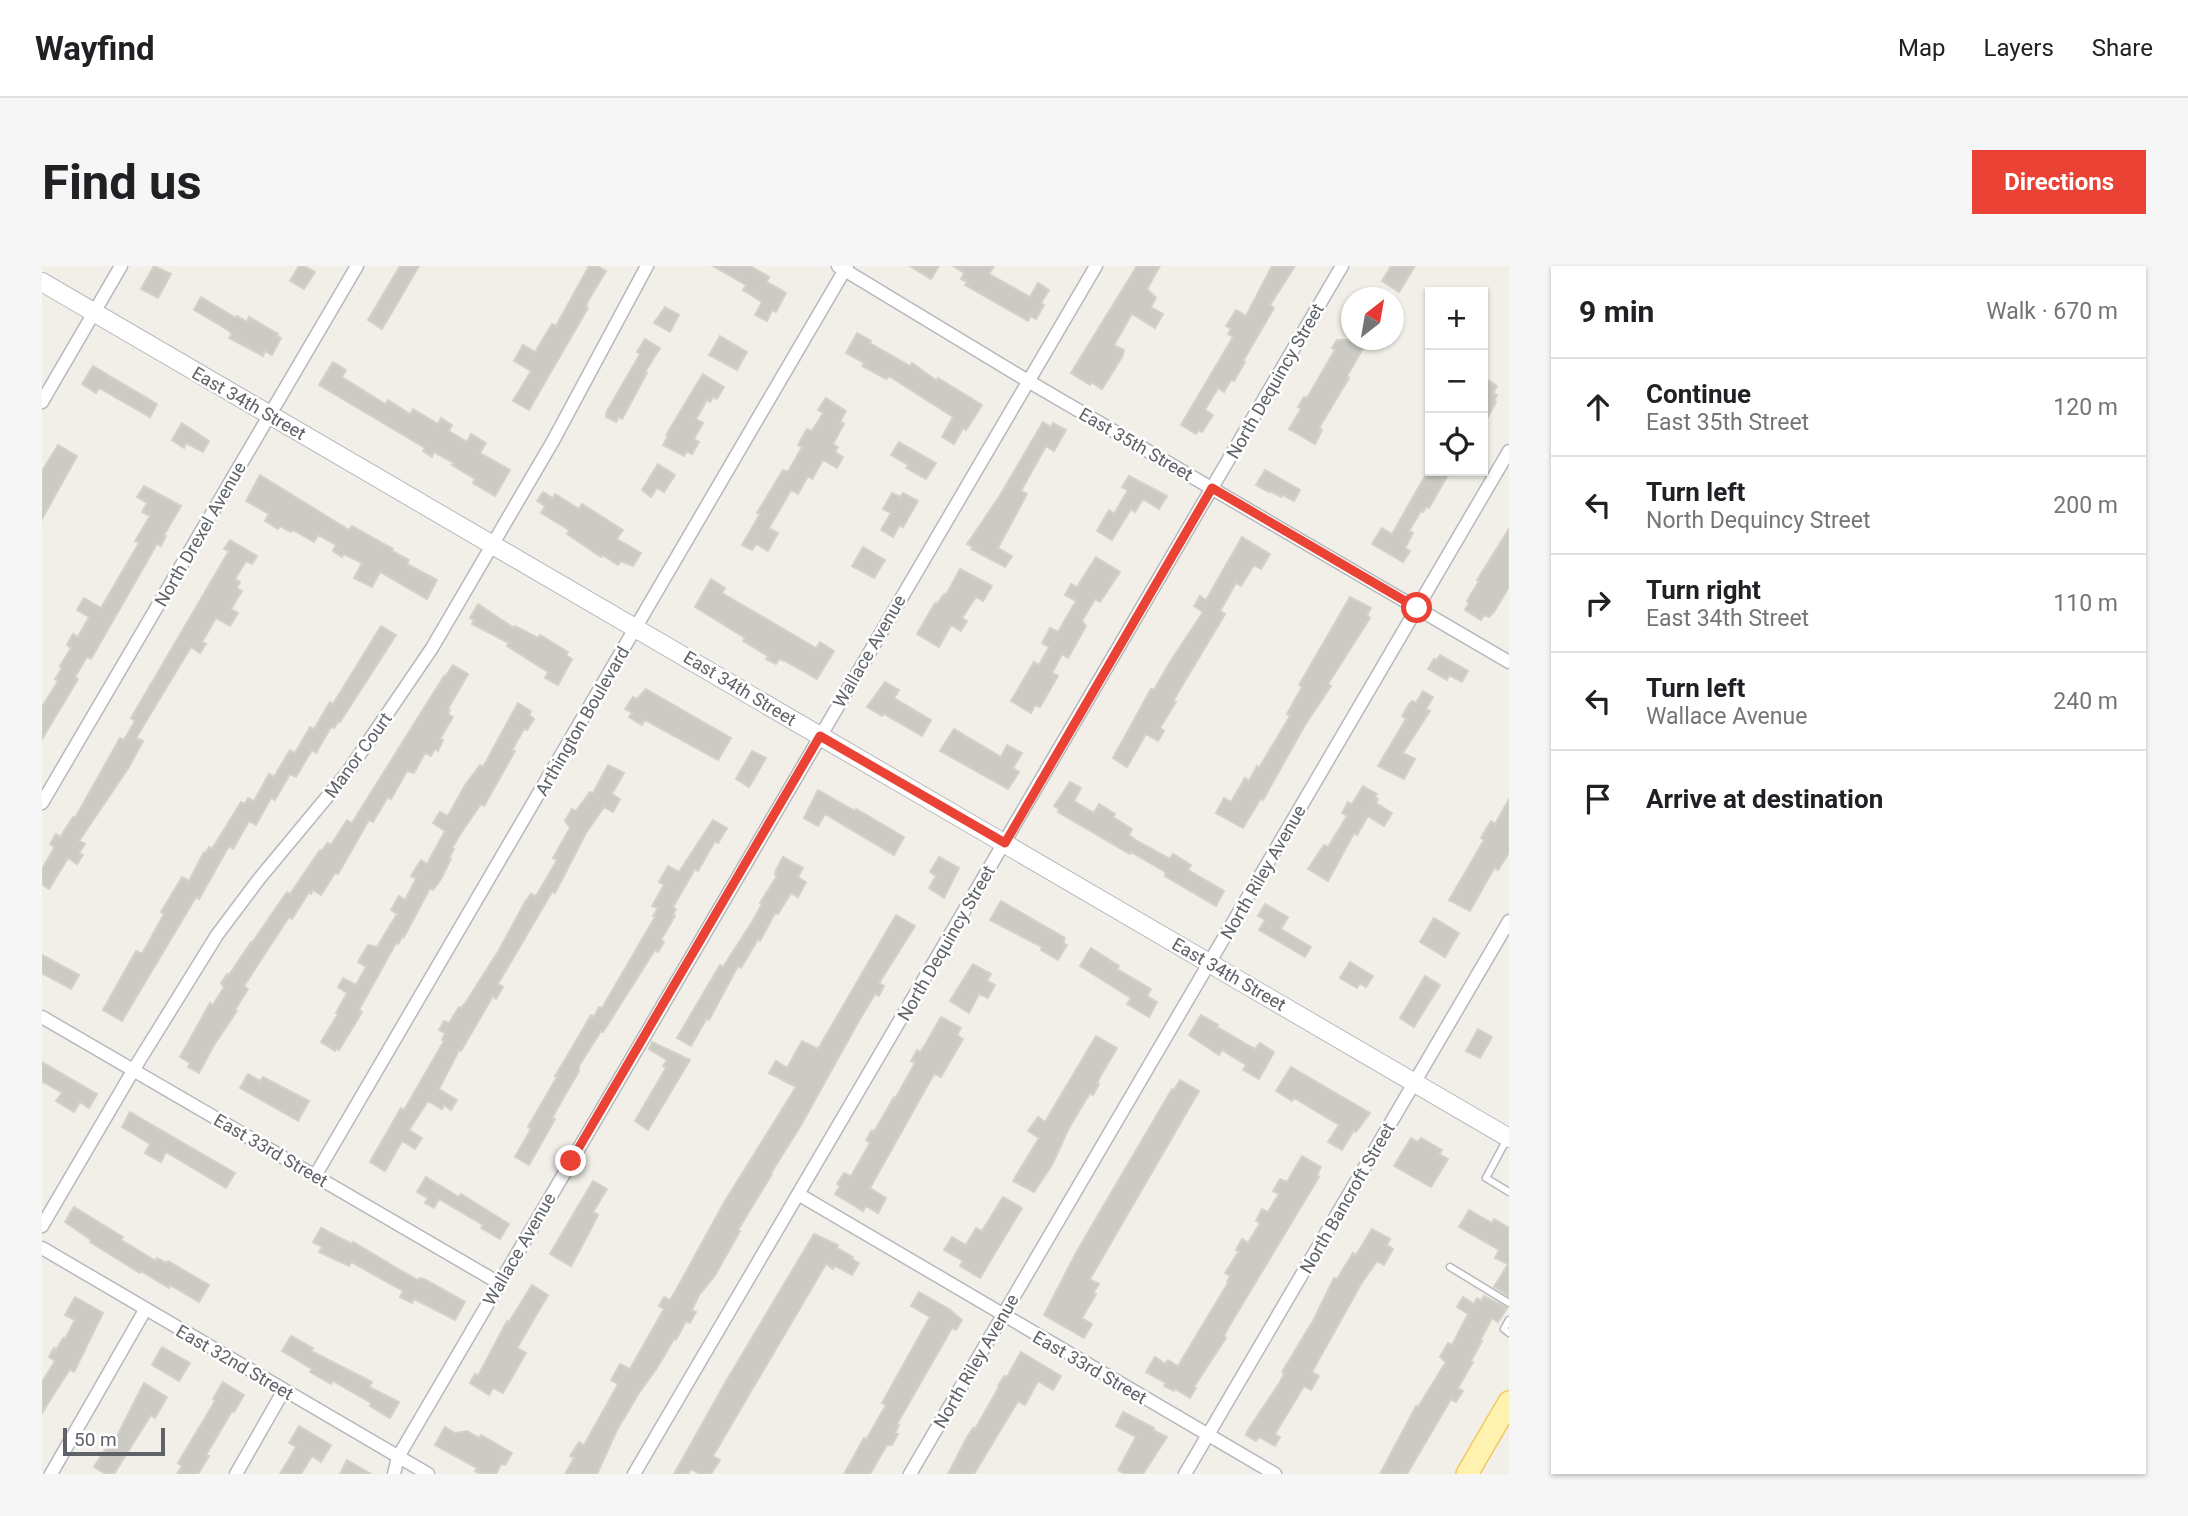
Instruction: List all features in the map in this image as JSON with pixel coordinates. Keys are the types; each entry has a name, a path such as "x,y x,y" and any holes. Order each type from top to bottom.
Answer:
{"main road":[{"name":"East 34th Street","path":"42,282 1509,1138"},
{"path":"1467,1474 1509,1402"}],"street":[{"path":"42,402 121,266"},
{"name":"North Drexel Avenue","path":"42,803 357,266"},
{"name":"Manor Court","path":"42,1226 134,1069 228,920 338,784 390,713 432,648 553,441 647,266"},
{"name":"Wallace Avenue","path":"394,1474 398,1457 499,1283 1096,266"},
{"name":"North Dequincy Street","path":"634,1474 1342,266"},
{"name":"East 35th Street","path":"843,267 1028,381 1509,662"},
{"name":"Arthington Boulevard","path":"315,1176 636,628 843,267"},
{"name":"North Riley Avenue","path":"910,1474 1509,451"},
{"name":"North Bancroft Street","path":"1185,1474 1509,921"},
{"name":"East 33rd Street","path":"42,1017 499,1283"},
{"name":"East 33rd Street","path":"798,1194 1275,1474"},
{"name":"East 32nd Street","path":"42,1248 428,1474"},
{"path":"51,1474 145,1310"},
{"path":"236,1474 284,1390"}],"lane":[{"path":"1509,1138 1486,1178 1509,1192"},
{"path":"1450,1267 1509,1303"},
{"path":"1509,1320 1504,1329 1509,1333"}],"building":[{"path":"154,266 171,274 158,298 141,289"},
{"path":"299,266 315,272 304,289 290,281"},
{"path":"400,266 419,266 382,329 368,320"},
{"path":"589,266 597,266 606,271 588,301 588,308 529,410 513,401 531,371 514,361 523,345 535,352 552,324 556,326"},
{"path":"713,266 750,266 769,277 767,282 786,293 776,312 772,310 767,321 755,315 762,302 743,290 746,285"},
{"path":"910,266 939,266 931,279"},
{"path":"953,266 994,266 989,274 1030,297 1038,283 1049,290 1041,303 1044,305 1036,319 1031,316 1028,321 965,285 967,282 961,279 964,273"},
{"path":"1137,266 1160,266 1147,289 1156,298 1151,307 1163,314 1155,328 1132,314 1114,345 1124,350 1122,357 1102,389 1091,382 1090,385 1071,373"},
{"path":"1272,266 1295,266 1270,305 1274,308 1234,381 1231,380 1224,392 1218,388 1205,410 1213,415 1202,432 1199,430 1196,434 1181,425 1233,337 1228,334 1231,329 1226,326 1236,310 1246,316"},
{"path":"1391,266 1415,266 1402,287 1391,287 1382,281"},
{"path":"201,297 236,318 237,316 247,322 249,317 278,334 281,338 272,355 265,351 263,356 229,338 232,334 228,330 194,310"},
{"path":"665,307 679,315 670,332 654,323"},
{"path":"857,333 871,341 870,343 910,366 912,363 937,381 938,378 982,405 954,444 942,437 953,417 889,376 886,379 862,366 864,363 846,353"},
{"path":"720,336 747,352 737,370 709,355"},
{"path":"645,339 660,348 622,419 619,417 616,422 606,417 607,411 640,354 637,352"},
{"path":"1337,340 1341,340 1341,350 1362,350 1319,428 1322,430 1315,444 1289,429 1301,409 1298,407 1304,397 1307,398 1335,350 1332,348"},
{"path":"333,362 346,370 342,377 385,404 388,400 410,414 413,409 438,424 441,418 452,425 449,431 467,442 471,434 486,443 480,453 510,470 495,496 473,483 475,479 452,465 454,463 434,452 432,457 423,451 425,448 319,385"},
{"path":"93,366 157,404 150,417 99,388 96,393 82,384"},
{"path":"703,374 724,387 717,399 713,397 710,402 707,400 696,419 703,423 694,439 699,442 692,454 687,451 684,456 663,445 668,436 666,435"},
{"path":"1488,380 1497,386 1493,393 1497,395 1494,401 1496,402 1488,417"},
{"path":"826,398 846,411 840,422 844,424 833,444 838,447 835,452 843,457 837,468 823,460 812,479 808,476 798,494 791,490 769,528 778,533 768,551 756,544 752,550 742,545 760,514 757,513 783,470 788,472 802,447 798,445 805,432 807,429 812,431 823,413 818,410"},
{"path":"1043,422 1051,427 1053,423 1066,430 1054,451 1046,446 1021,491 1027,494 998,548 1012,556 1005,567 971,549 973,547 967,544 999,497"},
{"path":"182,423 209,441 203,452 186,443 184,448 172,440"},
{"path":"899,442 936,463 926,479 906,468 908,465 891,455"},
{"path":"58,445 77,456 42,519 42,471"},
{"path":"658,464 675,475 664,492 657,488 651,497 642,490"},
{"path":"1265,470 1300,490 1294,501 1256,485"},
{"path":"260,475 349,530 352,526 393,549 392,551 409,560 407,564 437,580 427,599 380,572 372,587 354,578 362,563 344,554 342,557 333,551 336,545 318,535 314,542 293,530 291,532 280,526 278,529 265,521 269,514 246,501"},
{"path":"1129,476 1167,496 1159,509 1143,499 1135,512 1131,509 1112,540 1097,531 1109,510 1114,514 1128,490 1122,487"},
{"path":"1425,476 1447,476 1429,508 1427,506 1421,511 1409,531 1413,533 1405,548 1410,551 1403,562 1372,544 1382,528 1392,534"},
{"path":"144,486 181,506 164,535 166,536 161,546 157,544 91,659 87,657 75,677 78,679 42,739 42,707 58,681 55,679 62,668 60,666 71,648 67,645 73,634 78,637 89,617 77,610 84,598 101,608 139,543 135,541 150,516 142,512 147,503 137,497"},
{"path":"543,492 553,498 555,494 579,509 582,504 623,530 617,539 641,553 633,566 621,561 618,565 602,555 601,557 567,534 569,530 541,513 545,506 537,501"},
{"path":"892,493 900,497 903,493 918,501 903,527 900,525 893,537 881,530 891,513 883,509"},
{"path":"1509,529 1509,587 1494,612 1489,617 1484,615 1481,620 1465,610 1469,603 1467,601"},
{"path":"1242,537 1270,554 1261,569 1254,565 1241,586 1236,583 1220,611 1225,614 1173,701 1176,702 1160,728 1164,731 1158,741 1146,734 1127,767 1113,758 1151,689 1154,690 1203,612 1194,606 1200,596 1206,600"},
{"path":"230,540 257,556 252,564 246,561 235,579 240,582 237,588 242,591 231,609 238,613 230,626 216,618 202,642 206,644 200,653 191,647 136,738 143,741 129,767 79,841 85,844 79,853 83,855 77,864 68,858 49,889 42,884 42,869 54,847 50,844 56,834 60,837 73,817 75,818 120,738 124,740 135,721 131,718 229,551 224,549"},
{"path":"863,547 885,560 874,578 852,566"},
{"path":"1096,557 1120,572 1100,602 1095,599 1082,621 1086,626 1068,658 1062,654 1052,673 1058,676 1040,707 1035,705 1031,713 1011,701 1034,662 1039,665 1049,647 1042,643 1050,628 1058,632 1076,601 1065,595 1071,584 1077,587"},
{"path":"960,569 992,586 983,601 976,597 962,618 967,621 961,631 951,625 939,647 917,634 935,603 946,595"},
{"path":"711,579 725,588 722,593 816,648 820,642 834,651 817,679 785,661 779,659 776,664 766,659 768,656 743,641 745,638 695,607"},
{"path":"1350,597 1371,608 1367,615 1370,618 1328,684 1331,686 1305,725 1263,800 1261,798 1243,828 1216,813 1224,798 1231,802 1245,778 1249,781 1257,766 1259,768 1290,716 1287,714 1302,687 1299,685"},
{"path":"478,604 514,628 515,626 538,638 540,635 568,652 566,655 572,659 558,685 545,678 548,672 507,646 509,643 472,624 474,620 470,618"},
{"path":"381,626 396,635 340,722 334,728 331,727 316,753 312,750 296,777 290,774 275,800 271,798 256,825 249,821 233,849 229,846 122,1021 103,1010 136,951 142,954 164,914 161,912 182,877 189,881 204,852 206,853 209,847 212,849 241,802 245,804 248,798 254,801 269,774 274,777 290,750 295,753 310,727 314,729 330,702 333,704"},
{"path":"1440,655 1468,671 1462,682 1449,675 1447,680 1428,669"},
{"path":"453,665 468,674 448,709 448,714 453,717 440,739 443,740 438,751 435,749 431,756 425,753 414,773 407,771 391,799 388,797 373,822 369,820 338,874 335,873 321,895 313,890 311,894 309,892 292,919 289,917 244,986 248,989 235,1010 237,1011 199,1073 188,1067 190,1063 180,1057 210,1003 213,1005 224,987 221,983 287,892 290,894 320,850 322,851 327,843 331,845 347,820 352,823"},
{"path":"885,682 899,690 894,698 931,720 922,736 867,707"},
{"path":"646,689 731,738 718,760 645,720 642,725 629,717 632,713 625,709 633,697 637,699"},
{"path":"1423,691 1433,697 1426,709 1430,711 1403,753 1415,759 1404,779 1378,766 1406,719 1402,716 1409,704 1412,701 1416,703"},
{"path":"518,703 531,711 529,715 534,719 527,730 524,729 512,750 515,751 484,806 481,804 452,848 451,859 441,879 433,890 430,888 404,937 396,943 359,1010 362,1012 339,1050 337,1048 335,1051 321,1042 347,993 338,987 343,978 356,985 366,967 358,962 368,945 377,947 397,914 391,910 399,896 405,900 416,879 411,876 421,860 427,864 445,831 433,823 440,812 448,816 465,785 480,765 483,767"},
{"path":"954,729 1001,757 1007,745 1022,753 1013,768 1019,772 1008,789 940,751"},
{"path":"752,751 766,758 749,787 736,779"},
{"path":"608,765 624,773 612,794 620,799 613,812 604,807 586,833 555,893 552,892 498,984 503,987 496,999 493,996 461,1051 459,1050 439,1089 457,1100 451,1110 444,1105 442,1109 428,1101 409,1130 422,1138 415,1149 402,1141 385,1171 370,1162 444,1041 442,1040 445,1033 439,1030 444,1021 449,1023 459,1007 466,1002 525,902 531,894 536,896 557,860 553,858 570,828 565,821 572,809 576,811 590,792 593,793"},
{"path":"1070,782 1081,788 1074,801 1094,813 1099,804 1132,829 1129,835 1137,841 1170,859 1173,854 1191,865 1188,870 1224,891 1216,906 1165,876 1166,873 1162,870 1058,812 1059,809 1054,806"},
{"path":"1363,786 1377,794 1376,803 1392,813 1384,826 1368,816 1357,835 1354,833 1328,881 1308,869 1324,845 1328,847 1347,816 1342,813 1348,802 1352,804"},
{"path":"818,790 904,837 894,855 825,814 818,826 804,818"},
{"path":"1509,799 1509,853 1498,870 1495,868 1492,872 1470,911 1449,900 1484,840 1481,838 1491,821 1495,824"},
{"path":"713,820 727,828 718,843 715,841 698,871 695,869 673,907 676,909 673,915 675,916 661,940 664,942 658,952 655,950 579,1066 579,1071 552,1118 555,1119 529,1165 515,1157 531,1129 528,1127 557,1077 555,1076 591,1015 594,1017 599,1007 602,1008 655,917 653,916 658,908 652,906 664,885 659,882 668,866 679,872"},
{"path":"783,857 803,868 798,877 806,882 798,897 791,893 778,914 775,913 760,941 758,939 741,968 738,966 709,1020 707,1018 691,1046 677,1038 720,965 723,967 752,922 777,876 776,870"},
{"path":"939,857 959,868 944,898 929,888 936,876 930,872"},
{"path":"1001,901 1065,938 1063,943 1067,945 1058,960 1041,950 1042,947 990,920"},
{"path":"1265,904 1288,917 1281,929 1311,947 1305,957 1259,930 1265,920 1258,916"},
{"path":"896,915 915,926 879,983 884,986 879,996 875,994 738,1230 740,1231 714,1277 699,1295 692,1310 696,1312 690,1323 686,1321 639,1393 617,1430 597,1474 565,1474 574,1458 570,1456 579,1442 584,1445 618,1384 611,1380 620,1364 630,1369 664,1309 659,1306 664,1297 670,1300 725,1201 796,1087 769,1073 776,1061 787,1068 802,1041 818,1049"},
{"path":"1434,918 1459,933 1445,957 1420,942"},
{"path":"1091,948 1119,966 1117,969 1151,989 1147,996 1157,1002 1149,1017 1127,1004 1131,998 1080,966"},
{"path":"42,955 79,975 71,989 42,973"},
{"path":"1350,962 1373,976 1366,987 1360,983 1357,988 1340,978"},
{"path":"973,964 991,974 987,981 995,985 988,998 979,994 969,1013 950,1001"},
{"path":"1425,976 1440,985 1414,1027 1400,1018"},
{"path":"1201,1015 1255,1049 1260,1043 1274,1052 1259,1079 1243,1070 1246,1065 1222,1050 1219,1055 1189,1035"},
{"path":"941,1017 961,1028 957,1035 963,1039 941,1077 934,1074 870,1188 886,1198 878,1213 866,1206 863,1211 835,1194 840,1186 837,1184 844,1173 851,1176 870,1143 866,1140 872,1130 874,1132 894,1097 895,1099 915,1063 911,1061 917,1050 920,1052"},
{"path":"1478,1029 1492,1037 1480,1058 1466,1051"},
{"path":"1096,1036 1117,1048 1093,1095 1090,1093 1069,1128 1052,1165 1034,1192 1013,1181 1039,1138 1028,1131 1038,1117 1045,1122"},
{"path":"652,1042 690,1060 648,1130 635,1121 666,1068 663,1066 667,1060 649,1049"},
{"path":"42,1062 97,1094 89,1108 80,1102 74,1112 56,1101 62,1093 42,1081"},
{"path":"1291,1067 1370,1113 1356,1132 1354,1130 1342,1150 1328,1142 1339,1125 1294,1098 1292,1101 1276,1091"},
{"path":"248,1074 260,1081 263,1077 309,1101 298,1121 240,1088"},
{"path":"1180,1080 1199,1091 1090,1279 1099,1284 1082,1318 1092,1324 1084,1338 1044,1315 1077,1251 1172,1089 1174,1090"},
{"path":"130,1112 235,1173 226,1188 166,1152 161,1162 145,1153 150,1144 122,1127"},
{"path":"1411,1138 1418,1142 1421,1138 1442,1150 1439,1154 1448,1159 1431,1187 1394,1166"},
{"path":"1302,1156 1321,1167 1317,1175 1319,1177 1228,1328 1224,1336 1226,1338 1194,1387 1196,1388 1190,1398 1164,1386 1166,1383 1146,1372 1155,1357 1165,1364 1168,1360 1178,1366 1228,1283 1230,1276 1225,1273 1239,1251 1236,1250 1242,1239 1248,1243 1260,1223 1256,1221 1262,1209 1268,1212 1279,1194 1273,1191 1280,1179 1287,1182"},
{"path":"426,1177 459,1197 461,1194 509,1224 500,1239 481,1228 483,1225 439,1199 434,1208 425,1203 428,1198 417,1192"},
{"path":"593,1181 607,1189 593,1212 598,1215 571,1266 550,1254"},
{"path":"1003,1197 1022,1208 980,1278 960,1266 963,1261 944,1250 952,1237 966,1245 976,1228 982,1231"},
{"path":"74,1207 156,1261 157,1258 166,1263 168,1261 209,1285 199,1302 170,1285 169,1288 141,1271 140,1273 90,1242 91,1240 65,1222"},
{"path":"1469,1210 1492,1223 1494,1219 1509,1228 1509,1296 1494,1287 1508,1264 1495,1258 1499,1250 1459,1227"},
{"path":"321,1228 352,1244 353,1242 418,1280 426,1280 465,1302 455,1320 414,1299 412,1303 400,1297 403,1291 351,1262 349,1266 319,1252 322,1247 313,1242"},
{"path":"1372,1229 1390,1239 1387,1245 1393,1249 1384,1265 1377,1261 1361,1284 1312,1372 1319,1376 1311,1390 1304,1386 1275,1434 1280,1437 1275,1446 1259,1437 1256,1441 1246,1435 1248,1430 1280,1382 1284,1374 1282,1372 1314,1319 1334,1278 1337,1279 1353,1253 1356,1255"},
{"path":"814,1234 838,1245 837,1248 859,1263 852,1275 826,1264 713,1456 720,1460 711,1474 700,1474 691,1469 688,1474 674,1474 725,1383"},
{"path":"532,1285 548,1295 517,1348 526,1353 503,1393 493,1388 489,1395 470,1383 475,1374 478,1376 507,1321 509,1322"},
{"path":"919,1292 949,1309 962,1320 956,1330 952,1328 897,1424 899,1425 895,1433 898,1434 892,1445 887,1445 870,1474 844,1474 886,1405 882,1403 930,1317 911,1306"},
{"path":"1484,1296 1507,1308 1498,1322 1492,1318 1471,1361 1473,1362 1458,1388 1463,1391 1456,1402 1451,1399 1407,1474 1380,1474 1416,1406 1418,1407 1446,1362 1440,1357 1448,1343 1452,1345 1468,1314 1457,1307 1463,1297 1474,1304 1477,1298 1481,1301"},
{"path":"75,1297 103,1313 74,1372 70,1369 42,1413 42,1382 55,1361 49,1357 54,1348 56,1350 63,1338 65,1339 75,1320 65,1315"},
{"path":"291,1336 313,1348 311,1351 372,1382 369,1387 399,1402 390,1418 370,1406 371,1403 333,1381 331,1384 310,1372 312,1369 282,1351"},
{"path":"162,1347 190,1363 179,1381 152,1365"},
{"path":"1021,1352 1061,1376 1053,1390 1038,1381 1025,1405 1018,1401 974,1474 948,1474 966,1439 973,1428 975,1429 998,1386 1004,1376 1007,1377"},
{"path":"223,1382 244,1395 206,1455 209,1456 198,1474 177,1474 182,1466 178,1463 215,1401 213,1399"},
{"path":"144,1383 167,1397 155,1418 151,1415 114,1474 106,1474 94,1467 111,1440 114,1442"},
{"path":"1123,1412 1167,1437 1143,1474 1125,1474 1118,1470 1136,1437 1116,1426"},
{"path":"299,1426 331,1445 321,1462 312,1456 301,1474 280,1474 296,1447 289,1443"},
{"path":"445,1427 455,1433 467,1431 479,1438 481,1435 512,1453 496,1474 481,1474 475,1471 477,1468 435,1445"},
{"path":"347,1460 371,1474 340,1474"}],"route":[{"path":"571,1161 820,736 1005,843 1212,488 1417,608"}]}
